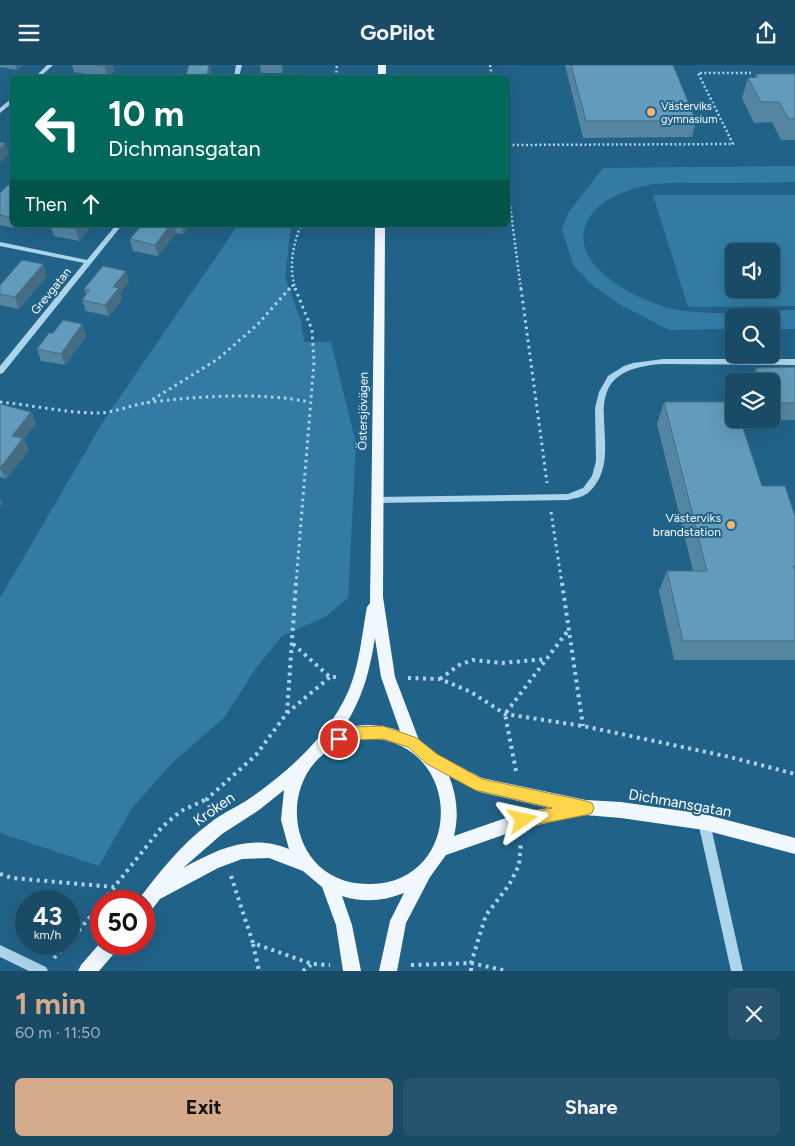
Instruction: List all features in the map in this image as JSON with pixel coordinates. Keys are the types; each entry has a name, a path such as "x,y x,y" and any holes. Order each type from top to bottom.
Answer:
{"main road":[{"name":"Östersjövägen","path":"380,227 376,597 388,677 412,742"},
{"name":"Östersjövägen","path":"324,745 349,706 361,677 376,597"},
{"path":"388,971 398,921 425,870 442,847 450,825 450,801 444,778 432,759 412,742 383,732 353,733 324,745 304,765 291,788 287,814 292,840 305,864 329,883 353,892 379,892 404,885 425,870"},
{"name":"Dichmansgatan","path":"432,759 480,785 586,808 621,810 704,822 795,846"},
{"name":"Kroken","path":"156,893 188,852 216,829 253,805 304,765"},
{"name":"Dichmansgatan","path":"442,847 523,820 586,808"},
{"name":"Kroken","path":"156,893 225,857 249,850 268,850 305,864"},
{"path":"329,883 344,925 352,971"},
{"path":"87,971 101,955"}],"street":[{"path":"39,75 50,65"},
{"path":"0,111 10,102"},
{"name":"Grevgatan","path":"0,371 117,227"},
{"path":"0,244 88,262"},
{"path":"376,499 549,499 568,497 585,491 594,479 599,467 598,406 608,381 627,368 653,362 795,363"},
{"path":"704,822 737,971"},
{"path":"0,951 42,971"}],"path":[{"path":"510,145 733,144 698,73 751,73"},
{"path":"510,204 549,499 583,727"},
{"path":"0,403 99,413 147,403 262,396 286,397 309,402 314,362 312,330 294,285 292,263 295,239 300,227"},
{"path":"147,403 218,359 258,324 294,285"},
{"path":"440,679 459,665 473,660 502,663 547,659"},
{"path":"287,713 330,677"},
{"path":"505,714 583,727 730,757 795,774"},
{"path":"112,890 162,827 182,811 207,799"},
{"path":"0,873 12,878 114,887"},
{"path":"80,929 90,917"},
{"path":"253,943 258,971"},
{"path":"471,971 471,963 507,971"},
{"path":"304,971 312,964"}],"shaded area":[{"path":"795,166 795,182 670,183 636,188 611,198 597,208 587,222 584,231 584,246 591,260 616,284 648,301 664,307 692,312 725,313 725,329 669,330 621,305 592,285 573,265 562,229 568,213 603,168"},
{"path":"653,195 795,195 795,306 688,307"},
{"path":"237,227 291,227 285,277 301,321 304,342 331,342 356,443 348,598 325,617 282,636 256,668 224,718 172,763 132,808 99,866 0,833 0,598 104,420"},
{"path":"795,310 795,329 780,329 780,311"}],"building":[{"path":"189,65 209,65 207,75 186,75"},
{"path":"571,65 673,65 696,121 586,121"},
{"path":"296,74 296,75 264,75"},
{"path":"756,74 795,74 795,119 789,119 779,102 761,102 748,78 758,77"},
{"path":"8,185 10,186 9,217 0,215 0,193"},
{"path":"140,227 168,227 155,245 130,239"},
{"path":"22,260 43,264 15,297 0,294 0,285"},
{"path":"103,266 126,271 113,287 119,288 105,305 82,300 90,290 84,289"},
{"path":"63,320 82,324 61,354 37,349 49,333 53,333"},
{"path":"795,367 795,403 780,403 780,373 758,373 756,368"},
{"name":"Västerviks brandstation","path":"664,402 725,402 725,428 743,428 762,486 785,486 795,516 795,566 793,566 795,571 795,641 683,641 667,571 707,571"},
{"path":"0,404 31,412 12,436 23,438 0,468"}],"place":[{"name":"Västerviks gymnasium","path":"651,112"},
{"name":"Västerviks brandstation","path":"731,525"}],"route":[{"path":"339,739 353,733 383,732 412,742 432,759 480,785 586,808 523,820"}]}
